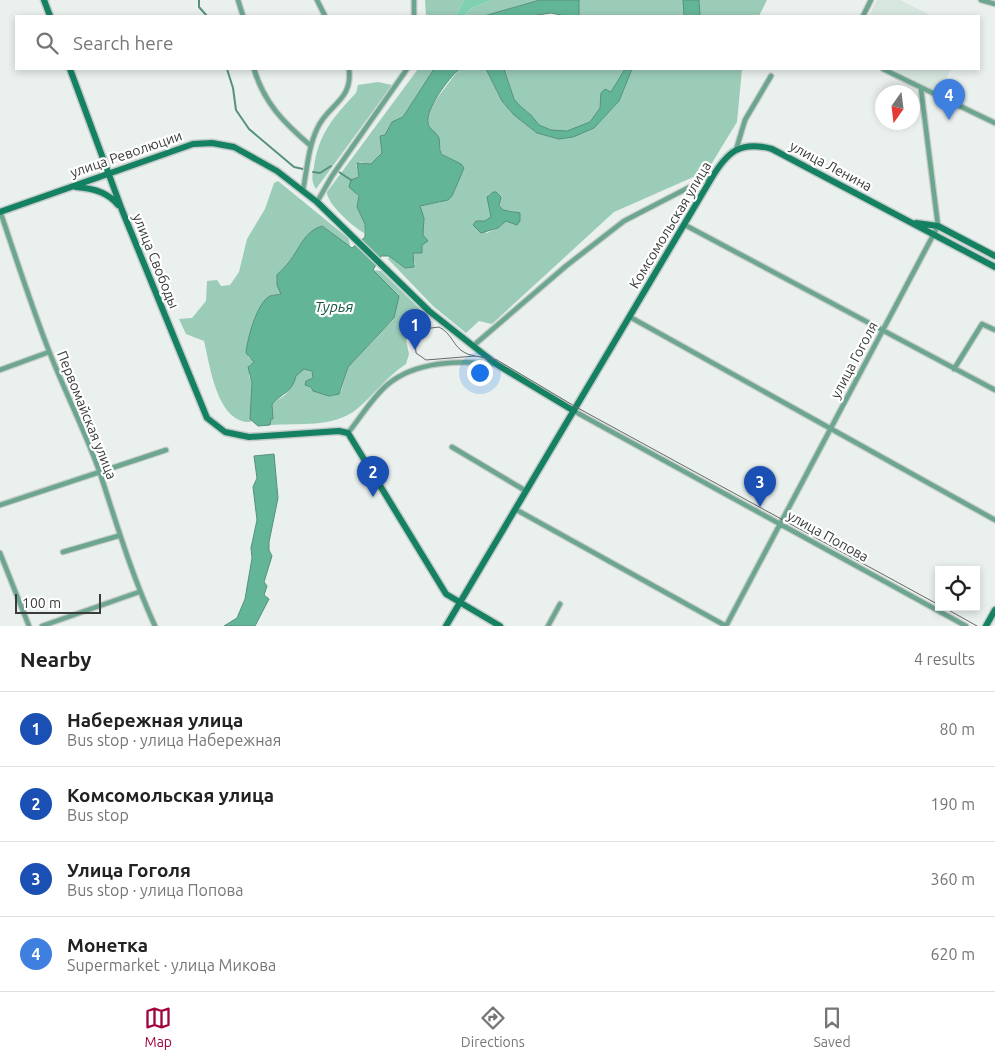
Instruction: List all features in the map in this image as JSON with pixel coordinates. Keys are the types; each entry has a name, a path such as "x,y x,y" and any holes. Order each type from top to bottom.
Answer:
{"main road":[{"path":"44,0 50,15"},
{"name":"улица Свободы","path":"70,70 122,210 207,418 225,432 249,437 339,430 348,433"},
{"name":"улица Революции","path":"0,212 178,148 193,144 212,143 234,148 257,158 303,190 430,311 496,364 574,411"},
{"name":"улица Ленина","path":"736,150 757,145 772,149 995,266"},
{"name":"Комсомольская улица","path":"446,626 719,165 736,150"},
{"path":"63,189 76,186 89,188 114,200 122,210"},
{"name":"улица Ленина","path":"913,223 938,226 995,256"},
{"path":"348,433 446,594 500,626"},
{"path":"988,625 995,610"}],"street":[{"path":"238,0 243,15"},
{"path":"318,0 325,15"},
{"path":"414,0 414,15"},
{"path":"864,15 871,0"},
{"path":"981,0 995,4"},
{"path":"254,70 261,90 269,104 291,129 311,146"},
{"path":"303,190 311,146 318,126 344,96 350,79 349,70"},
{"path":"317,202 332,176 406,70"},
{"path":"884,70 995,123"},
{"path":"736,150 745,120 771,76"},
{"path":"921,89 938,226"},
{"path":"473,346 566,266 624,221 707,178 711,179"},
{"name":"Первомайская улица","path":"0,212 49,352 72,401 100,473 118,536 139,592 155,626"},
{"path":"685,225 995,390"},
{"name":"улица Гоголя","path":"726,626 938,226"},
{"path":"630,317 995,520"},
{"path":"954,369 982,324 995,330"},
{"path":"0,370 49,352"},
{"path":"348,433 386,386 405,373 448,363 496,364"},
{"name":"улица Попова","path":"574,411 966,626"},
{"path":"452,446 526,491"},
{"path":"0,505 166,450"},
{"path":"515,508 726,626"},
{"path":"63,552 118,536"},
{"path":"0,553 29,626"},
{"path":"42,626 139,592"},
{"path":"548,626 560,604"}],"shaded area":[{"path":"425,0 464,0 456,15 426,15"},
{"path":"464,0 492,0 472,8 464,15 456,15"},
{"path":"492,0 540,0 488,15 464,15 472,8"},
{"path":"579,0 683,0 684,15 579,15"},
{"path":"699,0 767,0 760,15 700,15"},
{"path":"877,0 900,0 930,15 870,15"},
{"path":"417,70 433,70 403,117 391,124 385,135 380,136 382,153 371,164 360,162 356,164 359,177 354,179 355,192 360,199 357,207 365,224 364,233 348,221 336,208 328,197 327,192"},
{"path":"458,70 486,70 502,101 514,115 537,133 559,139 573,137 594,128 619,101 632,70 742,70 737,122 707,171 614,212 492,324 479,321 466,333 433,306 388,259 389,256 405,268 411,268 415,265 413,253 422,251 422,245 427,240 423,235 424,218 419,206 441,202 457,162 441,154 439,140 429,129 427,116 432,105","holes":["493,192 503,210 514,211 513,223 506,221 498,228 487,233 478,229 479,221 485,221 491,217 488,195"]},
{"path":"504,70 624,70 611,93 608,90 605,94 595,117 580,128 573,130 557,131 543,128 517,102"},
{"path":"895,70 950,70 939,92"},
{"path":"378,82 392,85 316,189 312,178 316,156 328,127 356,93 358,85"},
{"path":"278,181 348,238 350,244 349,247 322,226 310,232 279,273 277,278 281,294 272,296 267,303 254,324 249,340 248,357 255,362 249,365 249,376 252,383 251,422 239,420 230,414 223,404 213,378 204,341 186,334 179,319 192,318 206,301 207,281 217,280 221,286 230,285 239,272 247,239 265,209 274,183"},
{"path":"373,270 381,271 422,313 406,340 409,354 406,364 392,374 357,409 348,415 327,422 270,425 271,419 273,419 272,404 289,391 298,373 311,369 313,378 306,381 313,391 333,396 341,391 348,367 394,319 399,295"}],"water":[{"path":"540,0 579,0 579,15 551,13 538,15 488,15"},
{"path":"683,0 699,0 700,15 684,15"},
{"name":"Турья","path":"433,70 458,70 444,86 434,102 428,117 430,127 439,138 441,154 461,164 464,168 452,196 448,200 420,206 424,218 423,235 428,241 422,245 422,253 413,253 414,267 405,268 389,256 381,256 373,270 399,296 394,318 348,367 339,394 329,396 313,391 311,387 305,385 306,381 313,378 312,371 304,369 296,376 290,389 272,404 273,419 271,419 270,425 258,426 250,419 252,383 248,367 254,362 246,353 248,339 257,313 265,300 270,296 281,294 277,285 277,275 289,262 306,236 316,228 322,226 352,248 365,237 365,224 357,207 359,196 349,187 351,180 359,177 357,163 371,164 382,153 380,136 385,135 392,122 403,117"},
{"path":"486,70 504,70 514,99 539,125 551,130 567,131 590,122 600,108 601,93 605,89 611,92 624,70 632,70 619,101 594,128 573,137 559,139 537,133 514,115 502,101"},
{"path":"496,192 501,197 499,205 503,210 520,213 520,221 517,225 506,221 498,228 481,233 473,225 476,221 485,221 491,217 487,197"},
{"path":"274,454 278,498 269,542 269,550 272,556 264,582 267,586 264,595 269,599 255,626 224,626 237,618 245,599 252,558 251,548 257,520 253,487 257,478 254,456"}],"waterway":[{"path":"199,0 199,7 206,15"},
{"path":"227,70 233,88 236,110 249,129 294,167 303,169"},
{"path":"313,172 320,173 331,166"},
{"path":"339,172 351,180"}],"tram line":[{"path":"439,327 449,335 462,351 475,356 426,360 416,353 415,341 423,329 439,327"},
{"path":"475,356 497,360 576,407 935,603"},
{"path":"950,611 977,626"}],"place":[{"name":"Монетка","path":"949,120"},
{"name":"Набережная улица","path":"415,350"},
{"name":"Комсомольская улица","path":"373,497"},
{"name":"Улица Гоголя","path":"760,507"}]}
